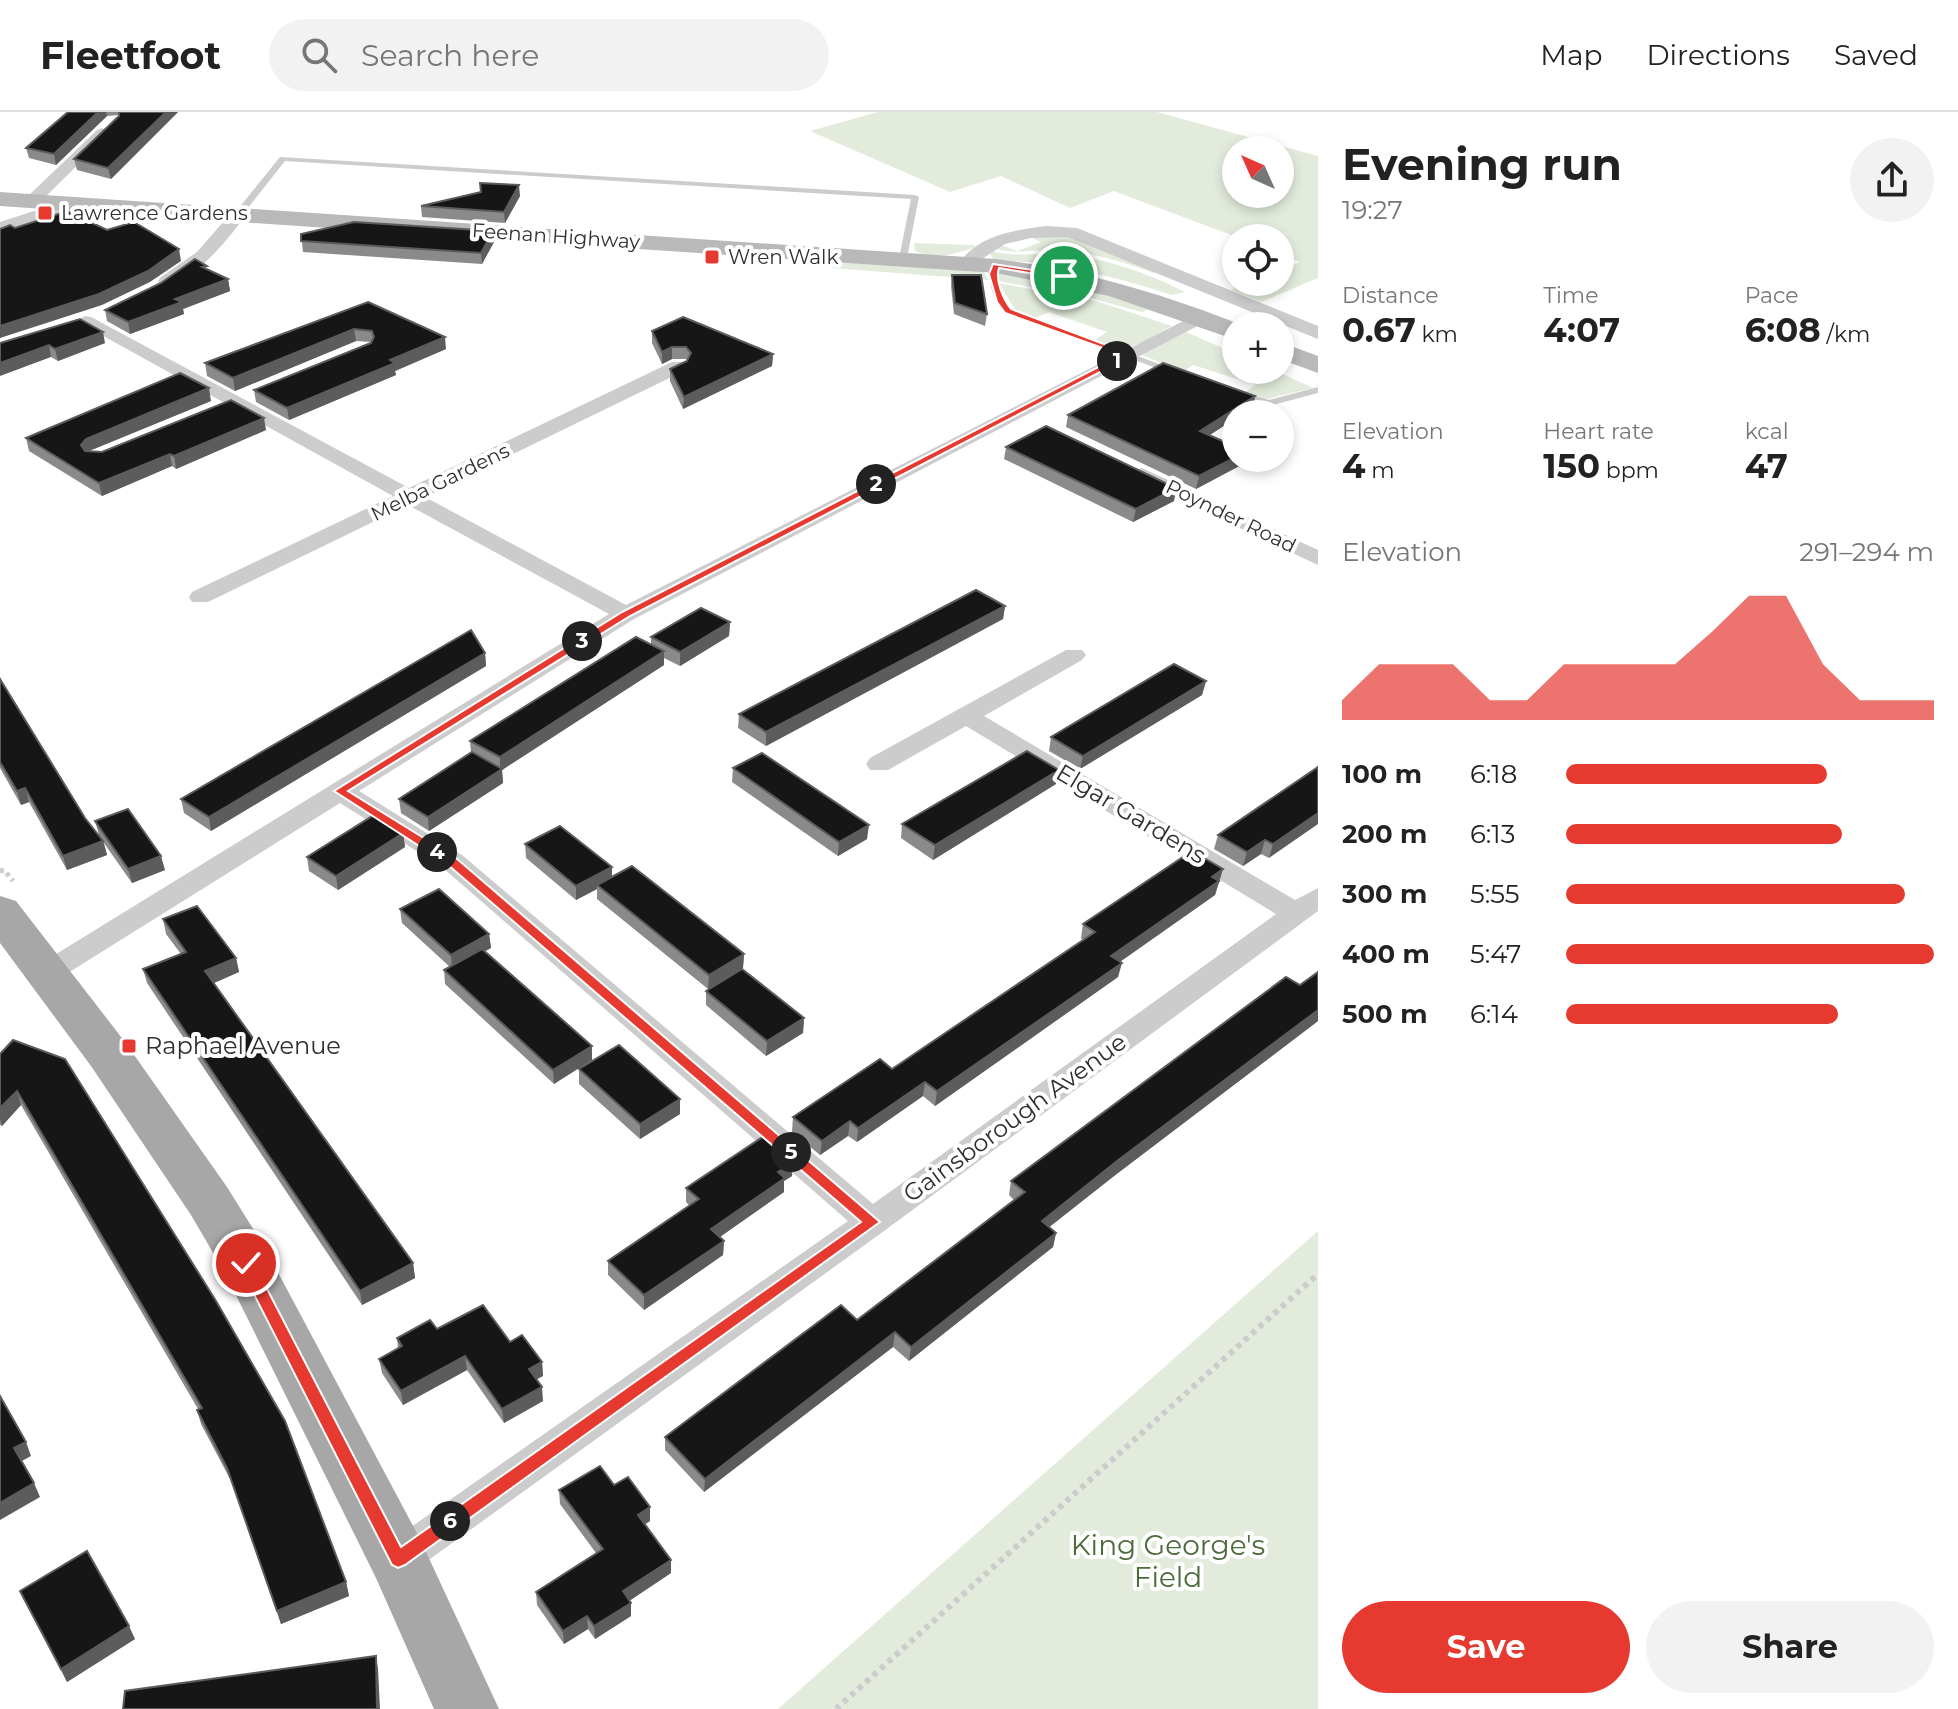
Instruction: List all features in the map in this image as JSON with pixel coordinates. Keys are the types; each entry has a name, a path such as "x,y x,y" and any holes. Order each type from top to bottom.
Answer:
{"main road":[{"path":"2,890 45,974 108,1054 209,1201 238,1250 398,1559 467,1709"}],"street":[{"path":"31,202 114,121"},
{"name":"Feenan Highway","path":"0,199 968,263 1110,287 1222,326"},
{"path":"0,227 68,205"},
{"path":"147,293 203,256 237,216"},
{"path":"968,263 978,251 1025,234 1051,229 1071,232 1318,333"},
{"path":"109,311 78,323 233,402 626,614"},
{"path":"45,974 626,614 1201,317"},
{"path":"1294,356 1318,365"},
{"name":"Melba Gardens","path":"200,597 679,366"},
{"path":"206,413 262,390"},
{"path":"1014,413 1036,424"},
{"name":"Poynder Road","path":"1122,465 1318,558"},
{"path":"879,764 1074,655"},
{"name":"Elgar Gardens","path":"965,715 1307,905"},
{"path":"340,791 452,861 872,1222"},
{"name":"Gainsborough Avenue","path":"398,1559 872,1222 1307,905"}],"lane":[{"path":"237,216 283,159 915,197 903,258"},
{"path":"996,266 994,282 1007,310 1180,373"},
{"path":"1232,392 1269,403 1318,390"}],"path":[{"path":"0,863 2,890"},
{"path":"836,1709 1318,1274"}],"green space":[{"path":"878,112 1157,112 1245,136 1222,136 1222,208 1294,208 1294,149 1318,156 1318,278 1294,288 1294,264 1300,262 1294,259 1294,224 1222,224 1222,232 1114,191 1070,208 1001,176 950,192 810,131"},
{"path":"1065,235 1158,271 1153,273 1081,253 1017,251 1041,242 1030,237"},
{"path":"914,243 977,247 946,255 931,255 915,251"},
{"path":"1001,245 1017,251 1009,251 994,248"},
{"path":"989,251 1091,258 1139,272 1185,292 1171,295 1087,272 993,259"},
{"path":"835,261 983,271 989,280 831,268"},
{"path":"1008,272 1154,306 1142,312 1082,296 997,281 999,274"},
{"path":"999,283 1096,301 1172,326 1135,345 1108,344 1095,340 1107,332 1049,312 1036,318 1015,310"},
{"path":"1246,296 1275,296 1261,302"},
{"path":"1184,331 1222,348 1222,374 1193,365 1183,372 1142,355"},
{"path":"1294,379 1313,388 1267,399 1243,393 1256,385 1253,384 1294,384"},
{"name":"King George's Field","path":"1318,1231 1318,1709 778,1709"}],"building":[{"path":"68,112 98,112 54,154 26,148"},
{"path":"119,112 166,112 108,168 74,159 119,116"},
{"path":"480,183 519,185 504,212 421,206 481,192"},
{"path":"67,211 107,230 134,222 179,249 148,271 99,294 0,326 0,229 10,225 15,228"},
{"path":"354,222 493,231 481,253 301,241 301,234"},
{"path":"195,259 207,266 202,267 228,279 175,299 182,302 128,322 105,310 161,283"},
{"path":"952,275 981,275 987,314 955,303"},
{"path":"368,302 445,337 390,360 395,363 287,408 254,390 371,343 374,337 372,331 354,329 233,378 205,363"},
{"path":"683,317 773,354 684,397 670,369 687,361 691,353 686,347 672,347 662,352 652,331"},
{"path":"80,319 103,332 55,349 49,345 0,363 0,343"},
{"path":"1163,363 1255,396 1249,400 1222,400 1222,417 1200,431 1222,441 1222,464 1199,476 1068,415"},
{"path":"180,373 209,388 86,439 81,445 85,451 102,452 231,400 264,418 99,483 26,438"},
{"path":"1046,426 1176,488 1136,509 1006,447"},
{"path":"976,590 1005,606 766,732 739,714"},
{"path":"701,608 730,622 680,652 651,637"},
{"path":"471,630 485,653 209,817 181,799"},
{"path":"636,637 664,651 500,757 470,741"},
{"path":"1174,664 1206,681 1083,756 1051,737"},
{"path":"0,679 85,818 103,841 63,856 25,788 17,791 0,762"},
{"path":"1027,751 1059,770 935,845 902,824"},
{"path":"472,752 502,769 428,817 399,799"},
{"path":"762,753 869,825 839,842 733,768"},
{"path":"1318,767 1318,813 1273,844 1265,840 1247,852 1218,835"},
{"path":"128,809 161,856 128,869 95,821"},
{"path":"374,815 403,833 336,876 307,857"},
{"path":"560,826 612,867 576,886 525,844"},
{"path":"1192,851 1223,869 1212,877 1219,881 1111,956 1122,963 937,1091 925,1082 858,1128 850,1121 822,1141 793,1117 880,1059 892,1069 1095,932 1083,924"},
{"path":"632,866 744,954 709,975 597,885"},
{"path":"439,889 489,934 451,955 400,909"},
{"path":"197,906 236,958 205,971 413,1263 360,1291 143,969 186,952 163,919"},
{"path":"482,949 592,1046 553,1070 444,970"},
{"path":"742,969 804,1018 767,1041 706,991"},
{"path":"1318,972 1318,1010 1042,1221 1056,1233 911,1347 895,1332 705,1479 665,1437 841,1305 857,1320 1025,1192 1011,1181 1286,977 1300,985"},
{"path":"13,1040 65,1059 216,1301 285,1421 346,1582 277,1611 227,1468 197,1410 202,1408 17,1091 0,1108 0,1054"},
{"path":"619,1045 680,1099 640,1124 579,1069"},
{"path":"764,1136 793,1162 778,1172 785,1178 711,1229 724,1241 644,1295 608,1261 699,1199 686,1188"},
{"path":"483,1305 510,1342 522,1335 542,1362 529,1369 542,1387 502,1409 465,1356 401,1391 379,1359 402,1346 397,1338 430,1320 437,1329"},
{"path":"0,1396 26,1442 14,1448 34,1483 0,1503"},
{"path":"600,1466 614,1485 628,1477 650,1507 638,1515 671,1560 623,1591 631,1603 594,1626 587,1616 563,1631 536,1592 603,1549 559,1490"},
{"path":"87,1551 129,1626 61,1669 20,1591"},
{"path":"376,1656 377,1709 123,1709 125,1691"}],"place":[{"name":"Lawrence Gardens","path":"45,213"},
{"name":"Wren Walk","path":"712,257"},
{"name":"Raphael Avenue","path":"129,1046"}],"route":[{"path":"246,1263 398,1559 872,1222 452,861 340,791 626,614 1129,355 1008,311 1001,302 993,274 996,266 1064,276"}]}
